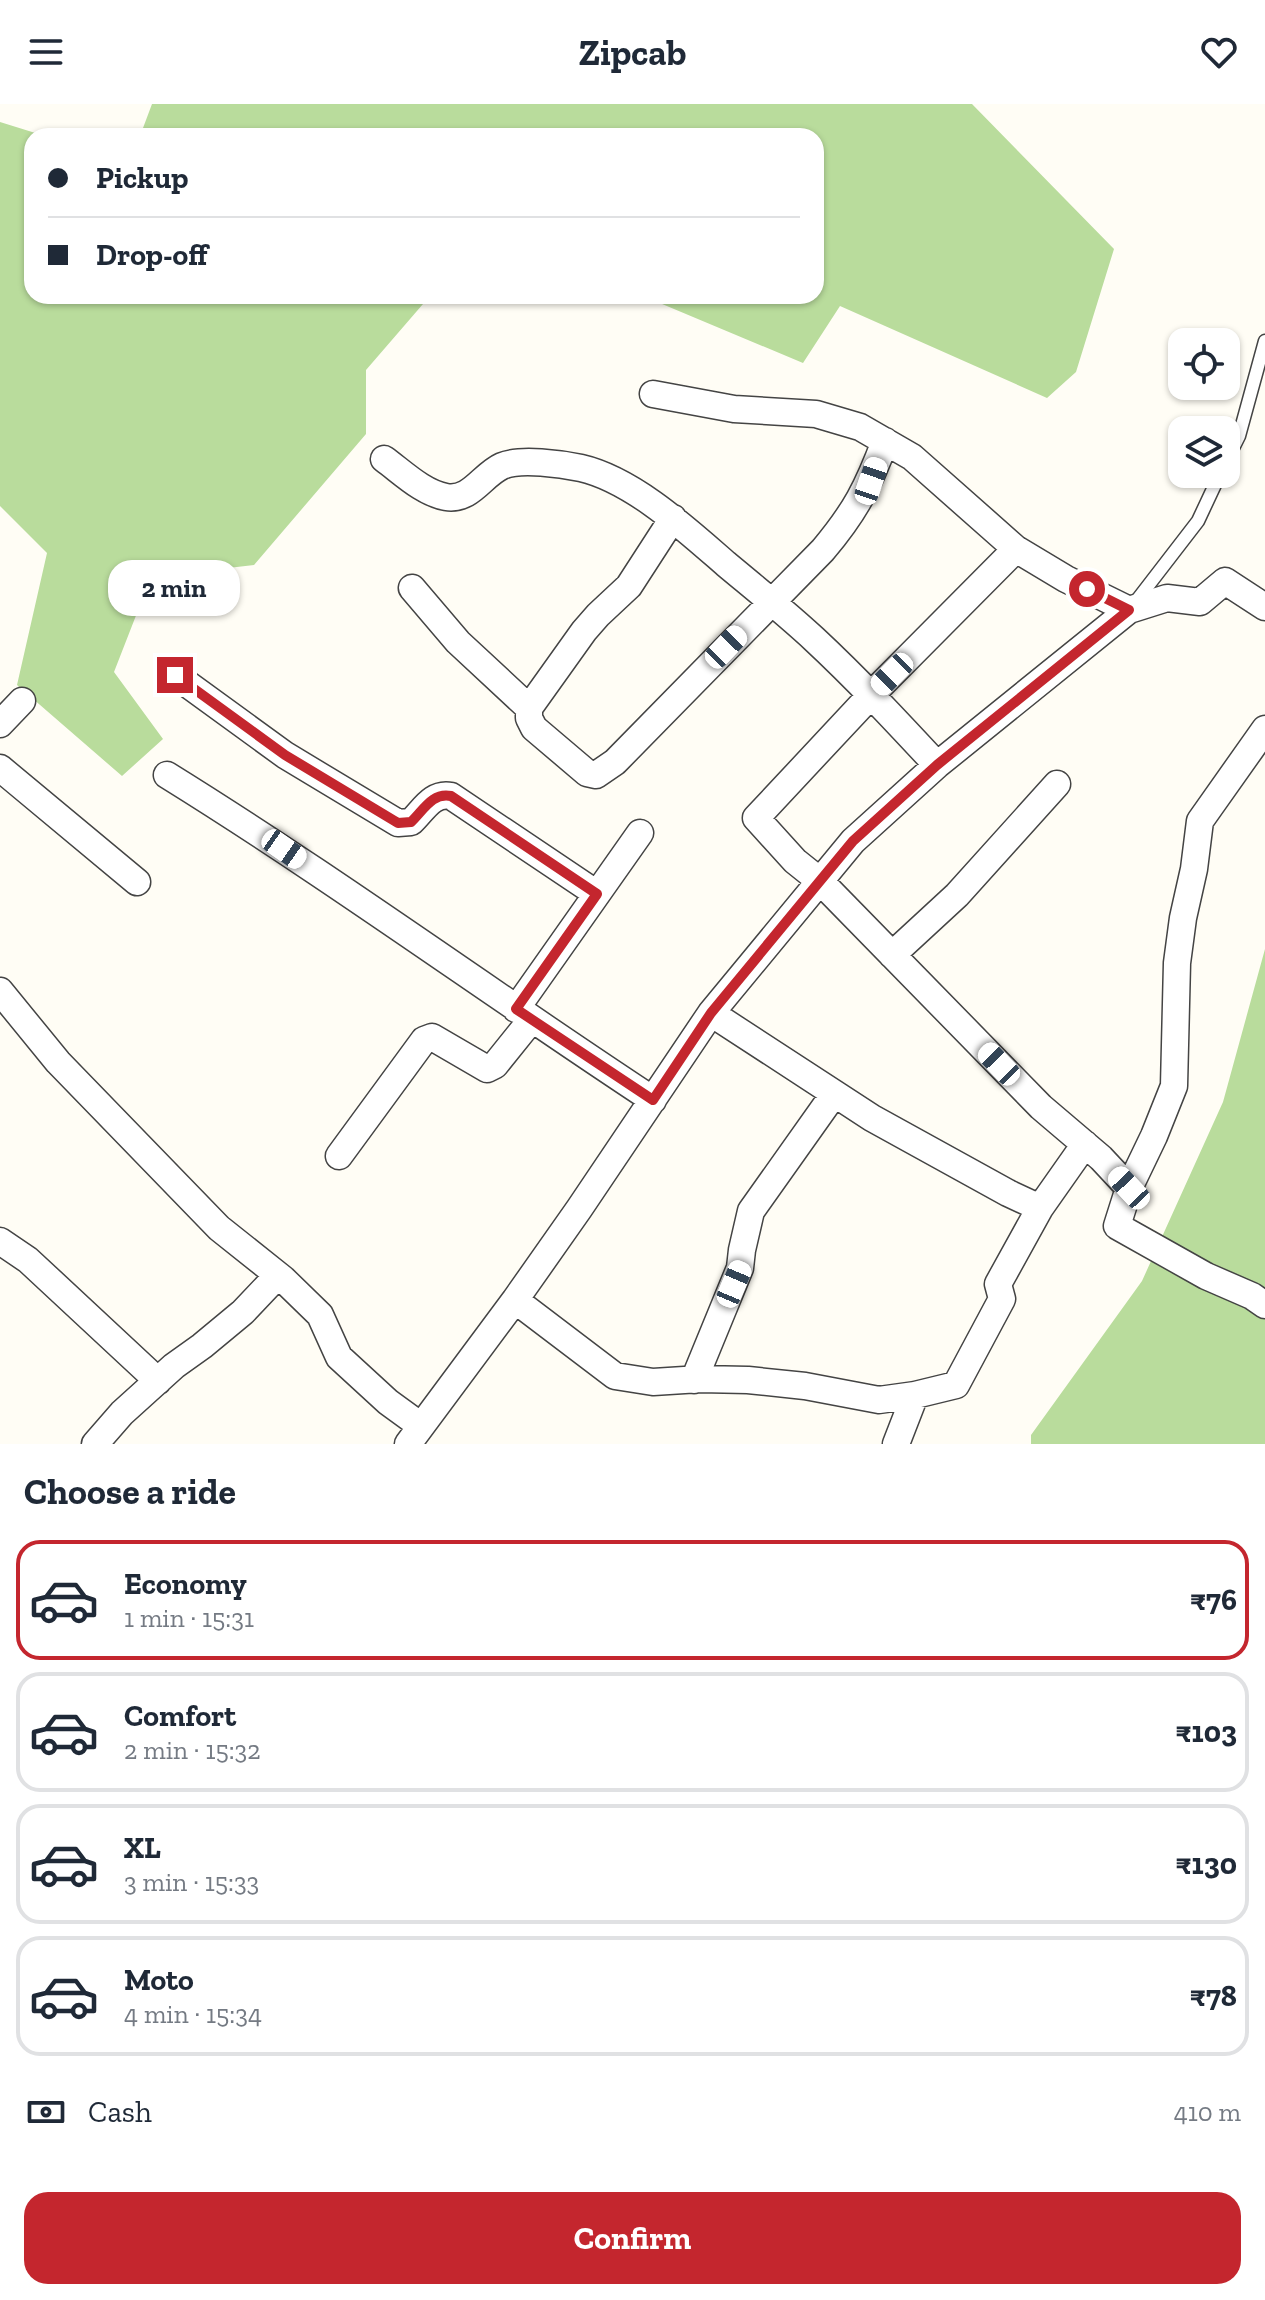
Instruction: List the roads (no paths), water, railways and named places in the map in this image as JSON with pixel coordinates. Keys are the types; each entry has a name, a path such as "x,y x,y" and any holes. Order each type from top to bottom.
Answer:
{"street":[{"path":"653,394 734,409 816,414 860,427 912,457 1016,549 1066,579 1129,610"},
{"path":"673,518 629,586 584,631 529,708 529,718 534,728 587,773 596,775 615,762 823,550 847,521 871,481 885,441"},
{"path":"384,459 423,487 446,497 473,491 488,474 505,464 553,464 583,468 615,481 673,518 811,637 937,765"},
{"path":"1016,549 871,695 756,818 795,861 820,881 1041,1107 1101,1158 1129,1188"},
{"path":"0,991 58,1062 219,1228 278,1275 320,1315 339,1357 388,1402 414,1435 515,1300 711,1013 853,841 937,765 1129,610 1167,598 1200,602 1225,581 1265,607"},
{"path":"412,588 458,642 529,708"},
{"path":"175,675 285,755 398,823 411,822 437,796 451,796 597,894"},
{"path":"0,724 22,701"},
{"path":"1265,729 1200,821 1177,963 1174,1086 1129,1188 1117,1226 1265,1305"},
{"path":"0,768 137,882"},
{"path":"167,775 259,832 653,1100"},
{"path":"892,955 957,895 1057,784"},
{"path":"339,1156 424,1040 432,1037 487,1069 495,1065 597,894 640,833"},
{"path":"711,1013 872,1118 1040,1208"},
{"path":"694,1380 740,1268 751,1211 834,1094"},
{"path":"515,1300 615,1376 653,1382 748,1380 805,1386 879,1400 956,1385 1002,1299 998,1284 1040,1208 1085,1144"},
{"path":"0,1241 28,1260 158,1381"},
{"path":"95,1444 122,1413 243,1312 278,1275"},
{"path":"896,1444 915,1395"}],"lane":[{"path":"1240,432 1265,341"},
{"path":"1129,610 1198,521 1213,488"}]}
